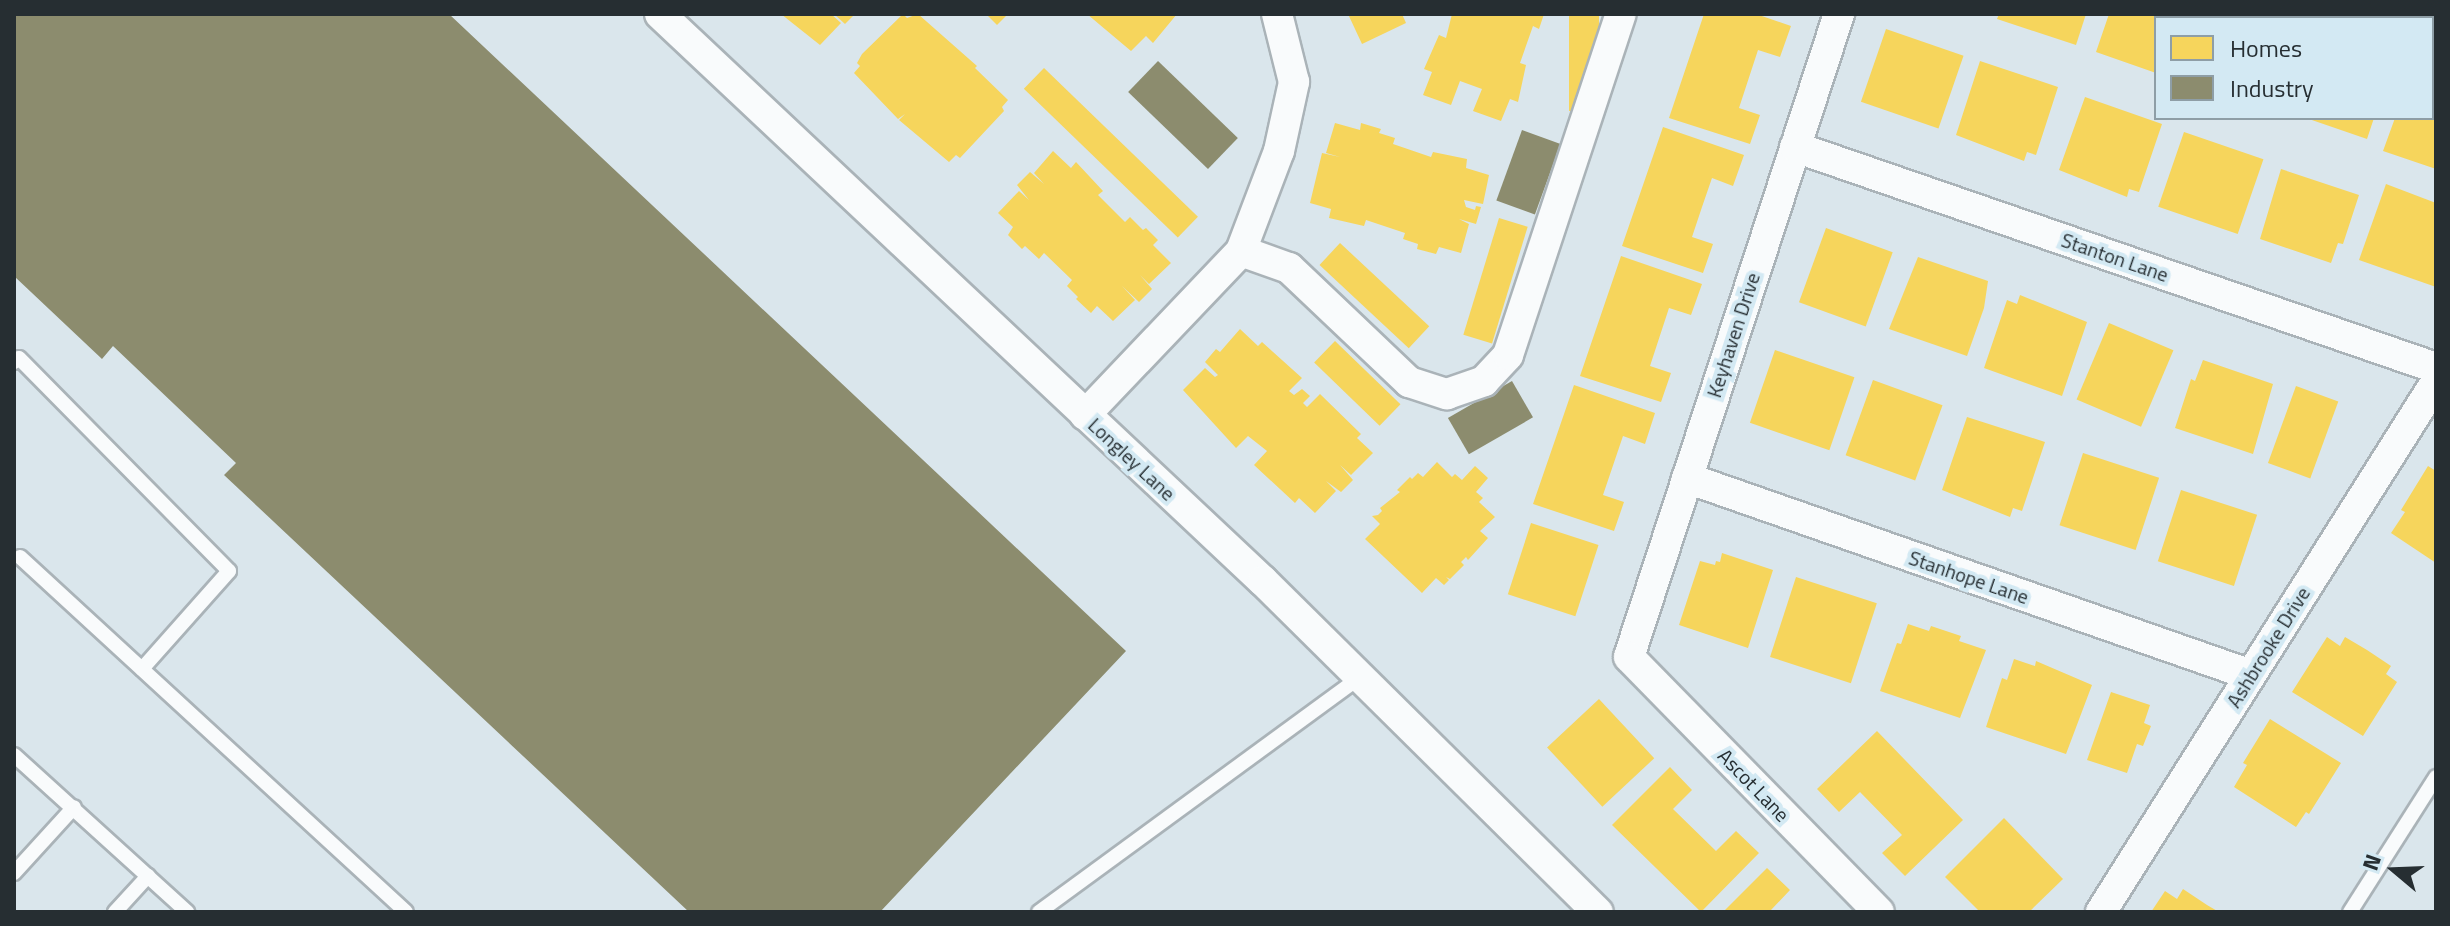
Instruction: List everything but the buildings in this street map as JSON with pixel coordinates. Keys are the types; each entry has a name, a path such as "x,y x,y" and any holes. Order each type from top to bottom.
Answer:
{"street":[{"name":"Longley Lane","path":"660,14 1360,677 1598,912"},
{"path":"1085,415 1241,251 1279,151 1294,82 1277,14"},
{"path":"1241,251 1289,268 1409,382 1447,394 1484,381 1508,355 1621,14"},
{"name":"Keyhaven Drive","path":"1629,657 1839,14"},
{"name":"Stanton Lane","path":"1795,147 2436,368"},
{"name":"Ashbrooke Drive","path":"2101,912 2436,382"},
{"name":"Stanhope Lane","path":"1687,478 2251,675"},
{"name":"Ascot Lane","path":"1629,657 1879,912"}],"lane":[{"path":"14,362 19,358 229,571 142,669"},
{"path":"16,557 406,912"},
{"path":"1039,912 1360,677"},
{"path":"14,755 187,912"},
{"path":"2350,912 2436,777"},
{"path":"14,873 74,807"},
{"path":"115,912 148,876"}]}
